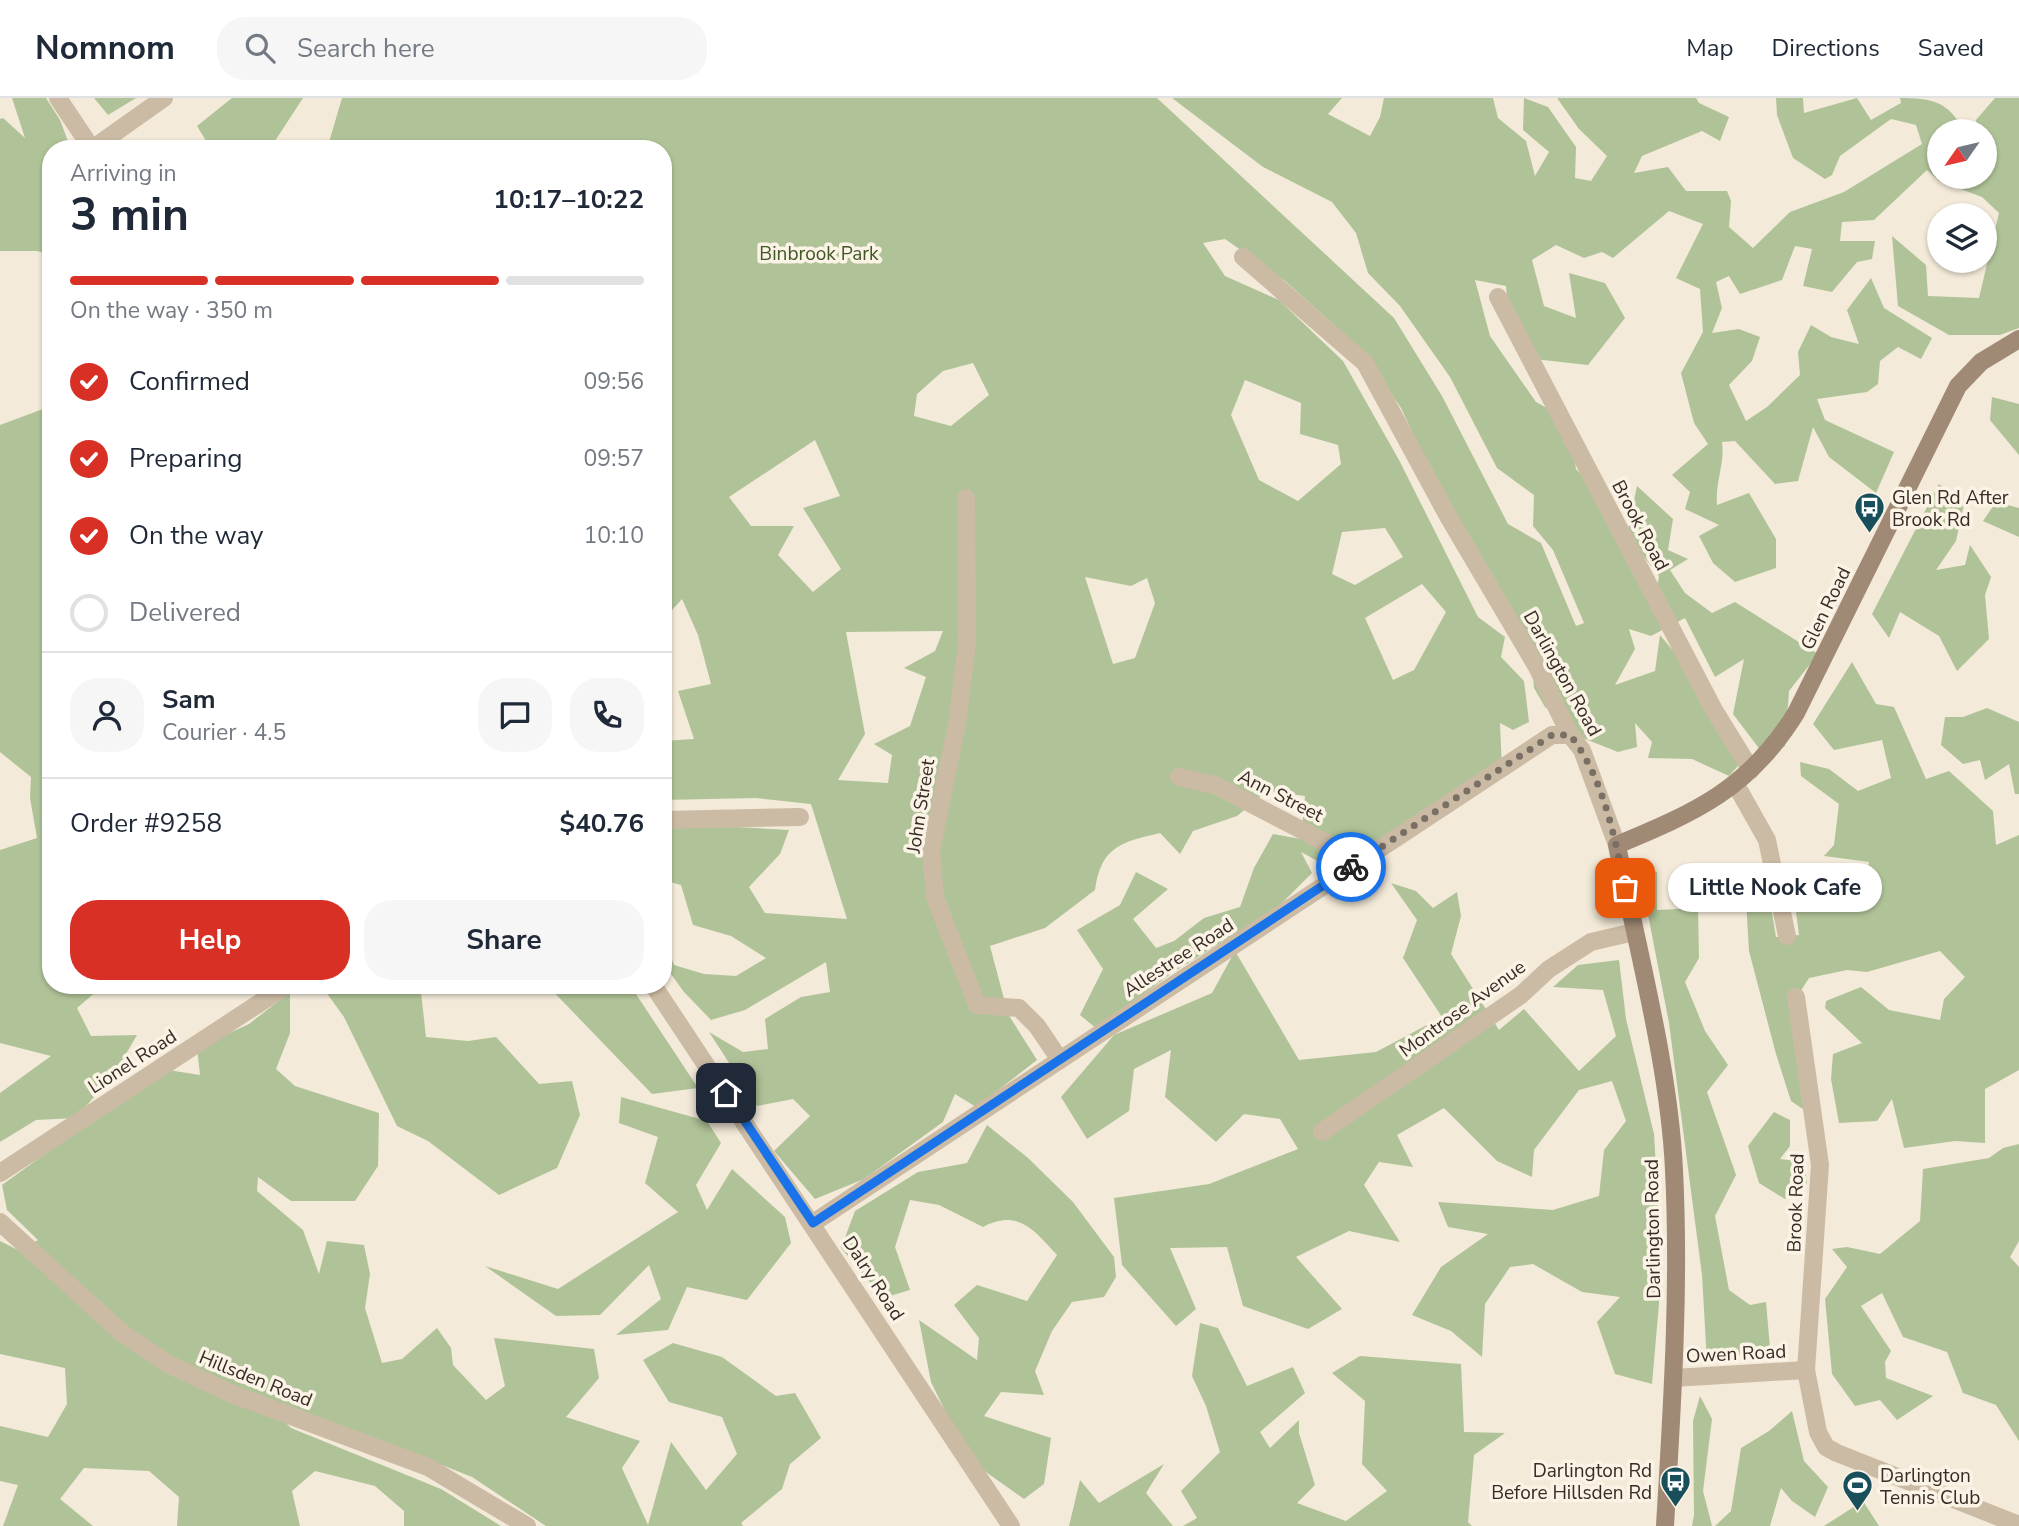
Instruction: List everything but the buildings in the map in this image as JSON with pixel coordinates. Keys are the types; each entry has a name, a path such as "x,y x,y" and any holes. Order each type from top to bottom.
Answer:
{"street":[{"path":"58,98 86,140"},
{"path":"105,140 164,98"},
{"name":"Darlington Road","path":"1242,257 1365,363 1449,517 1537,667 1570,735 1582,750 1617,845 1666,1095 1674,1169 1674,1378 1665,1526"},
{"name":"Brook Road","path":"1498,297 1714,710 1751,770"},
{"name":"Glen Road","path":"1617,845 1675,821 1736,785 1779,741 1797,713 1958,386 1981,362 2019,340"},
{"name":"John Street","path":"966,498 967,643 957,724 931,851 935,897 977,1005 1019,1008 1037,1026 1060,1060"},
{"name":"Allestree Road","path":"813,1223 1552,735 1570,735"},
{"name":"Ann Street","path":"1179,777 1215,785 1361,861"},
{"path":"1736,785 1767,840 1787,936"},
{"path":"672,820 800,817"},
{"name":"Montrose Avenue","path":"1322,1132 1521,995 1549,969 1591,942 1634,932"},
{"name":"Lionel Road","path":"0,1172 273,994"},
{"name":"Dalry Road","path":"659,994 1011,1526"},
{"name":"Brook Road","path":"1796,997 1820,1165 1806,1370"},
{"name":"Hillsden Road","path":"0,1222 122,1333 170,1365 232,1394 428,1467 527,1526"},
{"name":"Owen Road","path":"1674,1378 1806,1370 1818,1432 1826,1447 2019,1525"}],"green space":[{"path":"12,98 46,98 60,120 68,140 42,140 42,252 0,251 0,119 3,118 25,138"},
{"path":"94,98 136,98 108,115"},
{"path":"232,98 303,98 276,140 206,140 197,126"},
{"name":"Binbrook Park","path":"342,98 1157,98 1394,318 1442,396 1508,524 1541,543 1576,626 1584,623 1553,550 1533,526 1534,495 1497,468 1450,377 1400,306 1368,273 1356,233 1332,202 1263,167 1172,98 1342,98 1328,114 1370,136 1380,117 1384,98 1493,98 1498,118 1526,141 1535,176 1549,152 1523,130 1524,98 1548,107 1576,147 1575,178 1591,181 1607,156 1579,129 1557,98 1696,98 1699,103 1729,117 1720,141 1702,131 1642,156 1634,173 1668,167 1686,191 1727,191 1731,201 1729,227 1753,248 1790,212 1844,192 1922,144 1916,125 1891,119 1840,156 1832,175 1825,179 1793,158 1777,115 1776,98 1803,98 1804,113 1857,98 1871,120 1901,103 1900,98 1921,99 1938,103 1956,119 1927,119 1927,170 1874,220 1842,222 1840,241 1875,241 1872,259 1857,262 1832,292 1803,286 1812,249 1795,246 1782,280 1740,294 1729,276 1716,282 1722,308 1712,333 1739,329 1760,337 1752,361 1729,385 1746,421 1767,407 1800,375 1798,352 1811,325 1831,337 1859,344 1847,310 1871,278 1884,308 1932,338 1921,359 1898,347 1880,361 1878,384 1867,392 1817,399 1825,420 1894,452 1876,493 1829,457 1813,427 1798,481 1775,484 1735,441 1722,442 1717,505 1749,493 1776,539 1776,568 1735,582 1713,563 1699,536 1719,525 1685,509 1690,492 1672,475 1708,444 1694,423 1681,373 1703,332 1700,289 1676,278 1703,224 1669,211 1613,258 1602,252 1584,258 1556,245 1532,260 1544,306 1576,318 1569,273 1605,283 1625,318 1588,365 1525,358 1510,334 1506,286 1475,280 1490,336 1536,402 1569,420 1576,469 1609,503 1630,569 1655,600 1659,576 1627,535 1637,486 1673,519 1668,550 1688,559 1670,570 1685,593 1712,613 1735,602 1818,654 1789,691 1785,746 1764,755 1733,714 1744,659 1715,677 1685,618 1651,636 1629,629 1635,649 1615,685 1655,671 1660,635 1701,684 1738,766 1729,776 1692,759 1648,758 1652,742 1635,723 1637,747 1618,752 1585,739 1545,707 1534,688 1531,651 1455,524 1401,408 1360,348 1285,281 1225,239 1203,243 1225,276 1279,300 1343,361 1399,460 1478,617 1505,637 1501,657 1524,681 1529,722 1513,730 1500,723 1502,768 1358,859 1352,844 1336,871 1301,852 1312,873 1277,908 1172,973 1097,1029 1080,1015 1103,969 1077,930 1120,905 1136,872 1168,889 1133,919 1156,948 1174,941 1204,918 1240,907 1254,868 1273,834 1301,839 1305,796 1267,791 1237,816 1193,831 1180,854 1160,833 1115,848 1102,864 1095,890 1045,928 990,946 1008,1014 1037,1060 976,1107 955,1094 943,1122 864,1179 815,1199 774,1151 810,1116 793,1099 757,1106 709,1032 743,1052 768,1049 765,1019 801,997 830,992 826,962 745,1010 711,1020 672,975 672,960 674,965 704,974 736,976 766,958 731,936 693,925 681,885 672,882 672,824 789,830 780,854 749,887 765,913 847,919 811,804 756,798 672,800 672,740 694,739 678,691 711,684 698,635 682,599 672,610 672,140 330,140","holes":["973,363 989,395 951,426 914,416 917,394 943,371","1245,380 1301,403 1300,434 1338,445 1341,464 1298,501 1259,480 1231,415","815,440 840,496 803,508 841,569 813,592 778,555 794,526 751,526 729,497","1385,528 1403,557 1355,585 1332,574 1342,532","1085,577 1131,586 1147,578 1155,603 1135,658 1113,664","1422,584 1446,612 1414,670 1393,680 1365,618","943,631 935,651 904,668 926,677 910,726 874,744 892,755 888,783 838,780 865,734 846,632"]},
{"path":"1995,98 2019,98 2019,328 2000,335 1949,335 1898,306 1892,236 1926,265 1928,296 1979,298 1985,273 1997,273 1999,213 1997,203 1988,203 1982,197 1960,189 1997,189 1997,119 1977,119"},
{"path":"1992,397 2019,404 2019,455 1990,420"},
{"path":"42,409 42,994 93,994 77,1008 91,1036 137,1035 116,1071 76,1118 36,1120 0,1142 0,1093 51,1056 0,1043 0,850 37,838 30,798 31,777 0,752 0,425"},
{"path":"1939,484 1964,504 1956,541 1936,570 1965,565 1970,545 1991,577 1985,595 1989,639 1957,671 1939,636 1900,612 1889,638 1872,614"},
{"path":"1996,502 2019,508 2019,537 1983,521"},
{"path":"1852,662 1876,704 1894,707 1926,779 1949,771 1993,811 1996,845 2019,835 2019,1070 1985,1089 1985,1143 1955,1141 1904,1148 1892,1099 1877,1121 1839,1123 1831,1079 1833,1054 1862,1043 1825,1008 1826,1001 1861,987 1889,1010 1940,1020 1944,999 1965,977 1940,951 1867,972 1847,970 1809,978 1795,1000 1812,1115 1791,1101 1776,1054 1749,951 1744,868 1765,871 1776,937 1799,935 1796,912 1805,862 1832,907 1864,894 1869,862 1824,856 1834,845 1839,804 1801,776 1800,762 1829,769 1858,791 1891,778 1882,740 1834,750 1813,724"},
{"path":"1987,708 2019,722 2019,794 2015,794 2009,764 1985,780 1980,760 1963,764 1941,745 1945,717 1963,717"},
{"path":"1638,863 1657,872 1657,910 1698,908 1699,958 1685,982 1705,1031 1728,1065 1707,1092 1736,1175 1715,1216 1729,1290 1750,1305 1766,1302 1770,1348 1707,1362 1702,1275 1669,1023"},
{"path":"1391,883 1416,891 1433,908 1457,892 1461,916 1451,954 1499,1030 1524,1009 1579,1071 1616,1036 1603,990 1553,987 1578,965 1619,960 1626,1019 1654,1134 1662,1269 1652,1384 1615,1374 1597,1322 1620,1297 1582,1292 1533,1264 1510,1267 1485,1304 1482,1357 1451,1331 1412,1315 1441,1267 1488,1234 1448,1227 1438,1202 1553,1210 1599,1196 1604,1150 1626,1121 1612,1081 1579,1090 1534,1150 1532,1177 1497,1161 1444,1108 1397,1135 1413,1167 1379,1162 1364,1185 1400,1242 1349,1231 1296,1257 1342,1309 1308,1329 1243,1306 1227,1247 1170,1248 1196,1309 1176,1326 1122,1265 1114,1198 1209,1184 1298,1149 1280,1119 1244,1114 1216,1142 1165,1097 1171,1050 1134,1069 1129,1111 1087,1139 1061,1097 1114,1035 1212,993 1235,951 1299,1060 1376,1052 1442,1017 1403,958 1417,920"},
{"path":"290,994 290,1033 276,1069 295,1086 379,1113 378,1166 355,1201 291,1201 258,1177 257,1191 303,1230 319,1274 327,1241 364,1245 370,1274 365,1308 382,1363 402,1359 437,1328 451,1348 453,1365 486,1400 505,1386 494,1338 594,1349 599,1378 566,1417 640,1441 622,1468 648,1525 671,1442 706,1490 737,1454 722,1417 669,1402 643,1360 673,1343 722,1357 776,1396 795,1393 821,1438 790,1464 782,1489 741,1523 743,1526 546,1526 472,1477 399,1448 265,1402 291,1428 441,1489 501,1526 404,1526 404,1511 375,1486 315,1471 292,1491 300,1526 177,1526 179,1497 149,1471 84,1468 60,1499 93,1526 3,1526 18,1485 0,1481 0,1426 48,1437 67,1404 65,1368 0,1354 0,1241 20,1251 38,1240 7,1210 2,1185 162,1069 200,1075 197,1048 249,1024"},
{"path":"327,994 421,994 426,1037 468,1041 496,1037 539,1084 572,1081 580,1115 557,1168 499,1195 428,1141 397,1126 344,1017"},
{"path":"556,994 636,994 698,1088 652,1094"},
{"path":"621,1097 707,1121 721,1143 696,1185 707,1210 732,1169 785,1217 791,1243 747,1300 687,1287 668,1330 616,1335 661,1299 649,1265 600,1315 556,1316 485,1266 558,1289 678,1212 645,1183 658,1137 619,1123"},
{"path":"1774,1112 1790,1120 1790,1146 1780,1159 1804,1162 1807,1183 1785,1199 1759,1183 1748,1146"},
{"path":"987,1125 1028,1158 1073,1202 1114,1257 1116,1277 1104,1297 1072,1302 1052,1331 1035,1371 1044,1395 1001,1392 984,1416 1051,1438 1044,1484 1024,1499 969,1460 931,1382 919,1320 977,1360 979,1338 954,1305 977,1285 1027,1301 1057,1255 1033,1231 1016,1221 995,1222 983,1227 939,1205 910,1200 895,1247 910,1290 883,1298 841,1248 855,1211 918,1172 967,1163"},
{"path":"2019,1144 2019,1241 2010,1257 2019,1267 2019,1441 1996,1405 1963,1393 1947,1352 1903,1337 1882,1293 1861,1306 1891,1351 1885,1362 1886,1378 1933,1396 1897,1420 1880,1400 1855,1406 1832,1374 1825,1299 1847,1267 1832,1249 1847,1247 1880,1254 1920,1221 1923,1169 1989,1158 2003,1148"},
{"path":"1200,1323 1218,1328 1247,1386 1293,1367 1305,1393 1260,1432 1270,1448 1299,1420 1299,1433 1315,1485 1297,1503 1346,1521 1387,1491 1362,1464 1365,1401 1332,1373 1360,1356 1461,1364 1464,1432 1505,1433 1474,1455 1468,1522 1472,1526 1183,1526 1197,1518 1181,1491 1220,1452 1206,1406 1192,1376"},
{"path":"1700,1396 1712,1419 1703,1491 1712,1526 1692,1526 1693,1421"},
{"path":"1792,1411 1804,1461 1828,1487 1815,1517 1792,1501 1781,1488 1770,1526 1715,1526 1731,1511 1741,1448 1769,1431"},
{"path":"1164,1464 1146,1493 1173,1526 1069,1526 1080,1480 1099,1503"},
{"name":"Darlington Tennis Club","path":"1863,1501 1879,1526 1824,1526"}],"way so far":[{"path":"1351,867 1552,735 1570,735 1582,750 1596,784 1617,845 1625,888"}],"place":[{"name":"Glen Rd After Brook Rd","path":"1869,535"},
{"name":"Little Nook Cafe","path":"1625,888"},
{"name":"Darlington Rd Before Hillsden Rd","path":"1675,1508"},
{"name":"Darlington Tennis Club","path":"1857,1513"}],"route":[{"path":"726,1093 813,1223 1351,867"}]}
